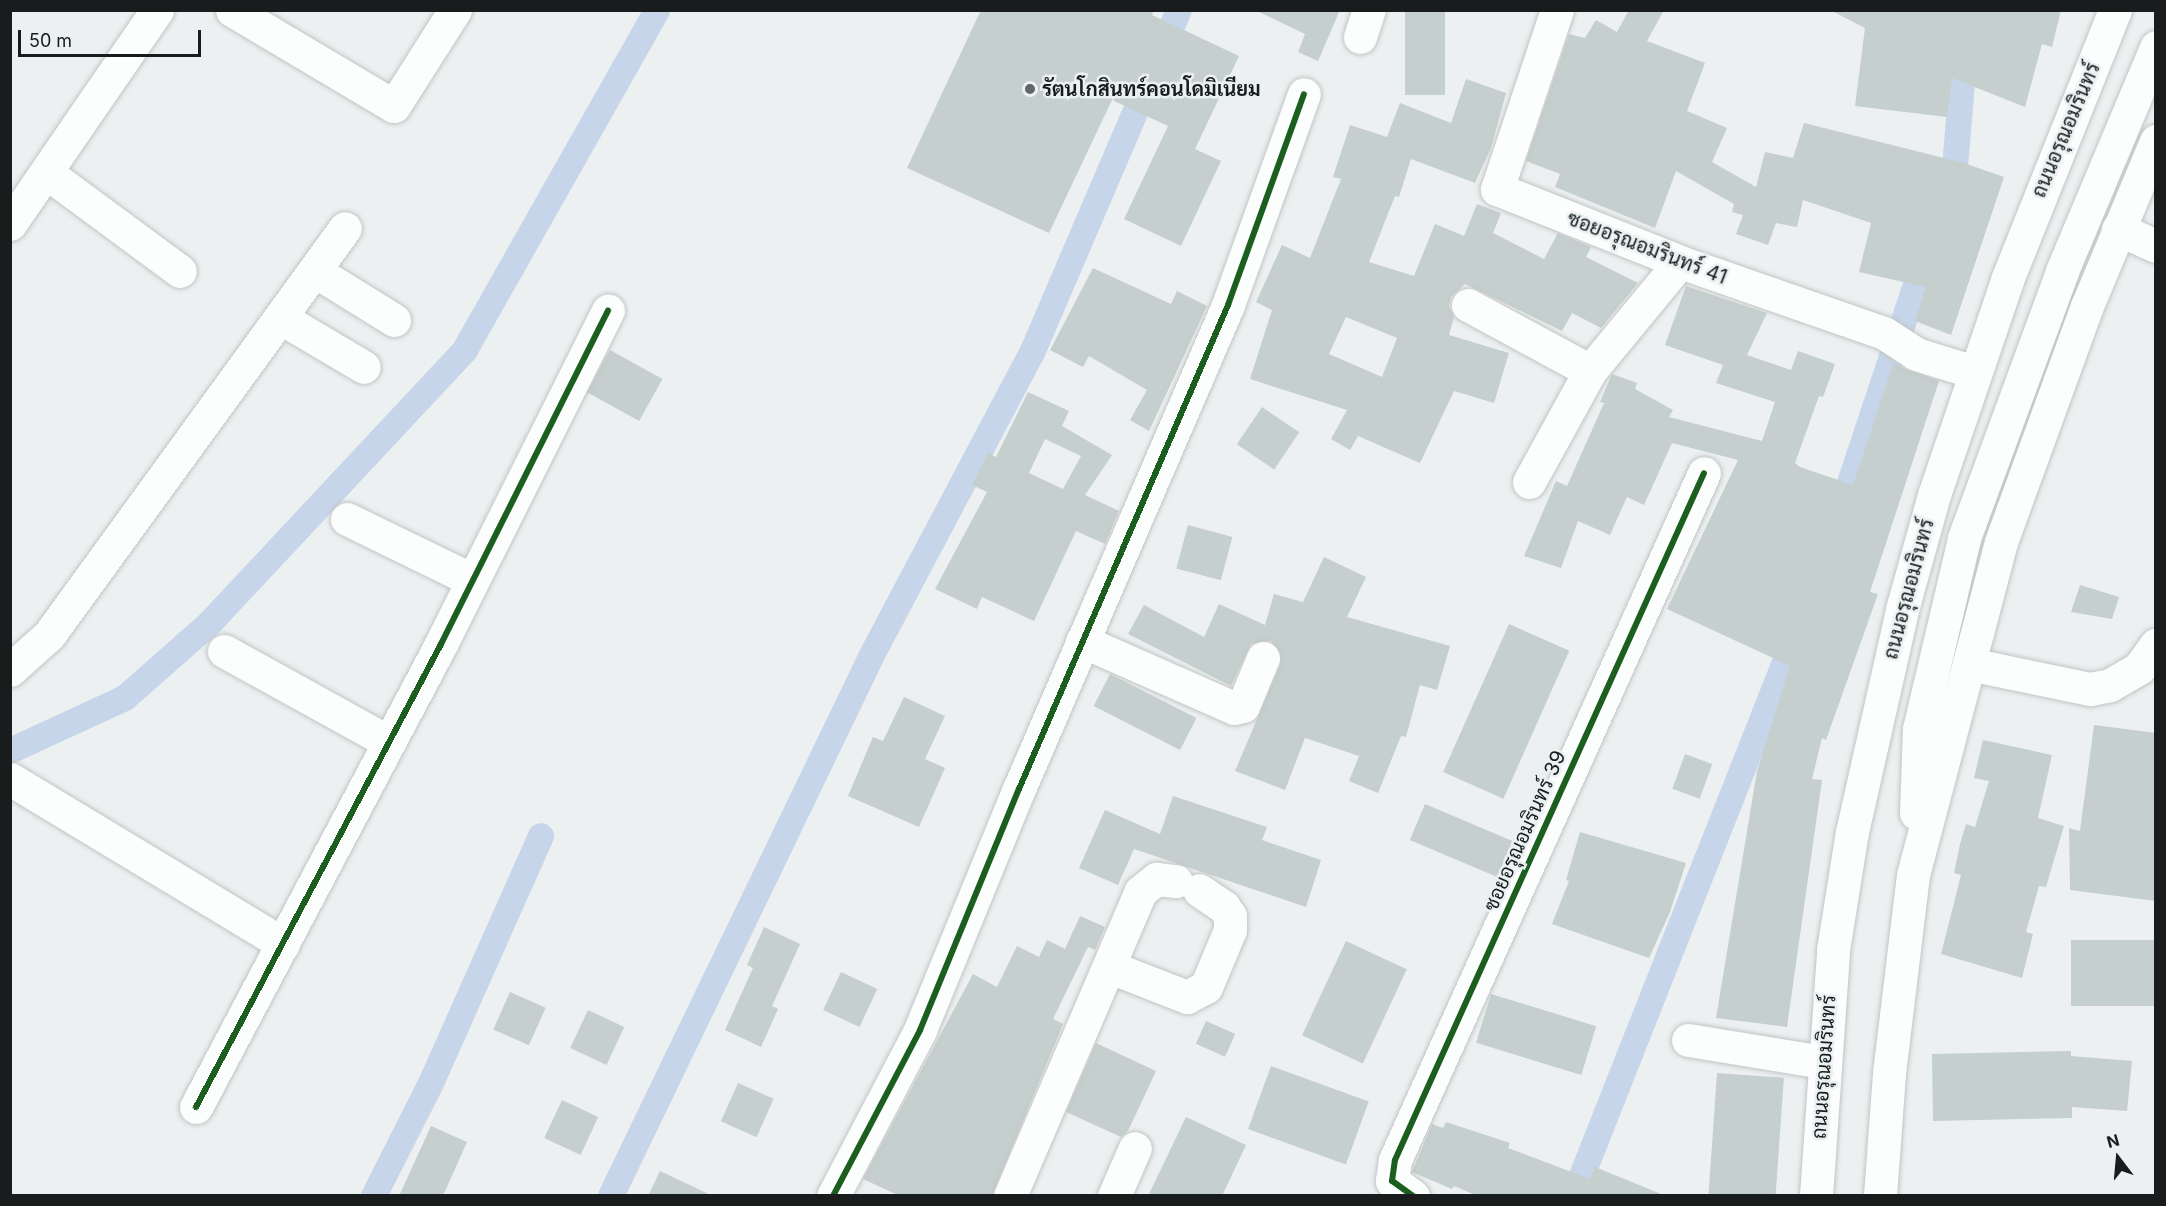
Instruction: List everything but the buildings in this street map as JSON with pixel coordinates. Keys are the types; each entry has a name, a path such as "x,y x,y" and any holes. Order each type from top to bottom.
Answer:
{"street":[{"path":"10,224 157,10"},
{"path":"232,10 394,106 455,10"},
{"name":"ซอยอรุณอมรินทร์ 41","path":"1557,10 1497,189 1680,262 1974,372"},
{"name":"ถนนอรุณอมรินทร์","path":"1816,1196 1823,1062 1835,938 1876,716 1934,495 1974,372 2044,180 2115,10"},
{"path":"1880,1196 1890,1063 1913,875 1919,729 1964,538 2062,271 2156,47"},
{"path":"833,1196 920,1030 1082,642 1228,305 1304,94"},
{"path":"1913,875 2001,542 2118,229 2156,141"},
{"path":"47,173 180,271"},
{"path":"10,670 49,635 345,228"},
{"path":"2118,229 2156,246"},
{"path":"1529,482 1590,371 1680,262"},
{"path":"315,271 394,320"},
{"path":"1468,305 1590,371"},
{"path":"196,1107 389,742 608,310"},
{"path":"281,318 364,367"},
{"name":"ซอยอรุณอมรินทร์ 39","path":"1413,1196 1392,1181 1395,1160 1704,473"},
{"path":"347,519 472,580"},
{"path":"1082,642 1234,708 1242,706 1263,658"},
{"path":"1969,664 2090,689 2110,685 2139,668 2154,650"},
{"path":"224,651 389,742"},
{"path":"10,779 283,944"},
{"path":"1010,1196 1146,883 1156,879 1188,886 1224,907 1230,916 1230,930 1206,987 1187,997 1110,967"},
{"path":"1688,1040 1823,1062"},
{"path":"1114,1196 1135,1148"}],"waterway":[{"path":"10,751 125,698 209,624 465,350 657,10"},
{"path":"611,1196 873,653 1032,353 1179,10"},
{"path":"1946,194 1955,167 1965,47"},
{"path":"1839,516 1927,252"},
{"path":"1574,1196 1797,632"},
{"path":"374,1196 432,1081 541,836"}],"cycle path":[{"path":"833,1196 920,1030 1019,789 1228,305 1304,94"},
{"path":"196,1107 441,644 608,310"},
{"path":"1413,1196 1392,1181 1395,1160 1704,473"}],"place":[{"name":"รัตนโกสินทร์คอนโดมิเนียม","path":"1030,89"}]}
